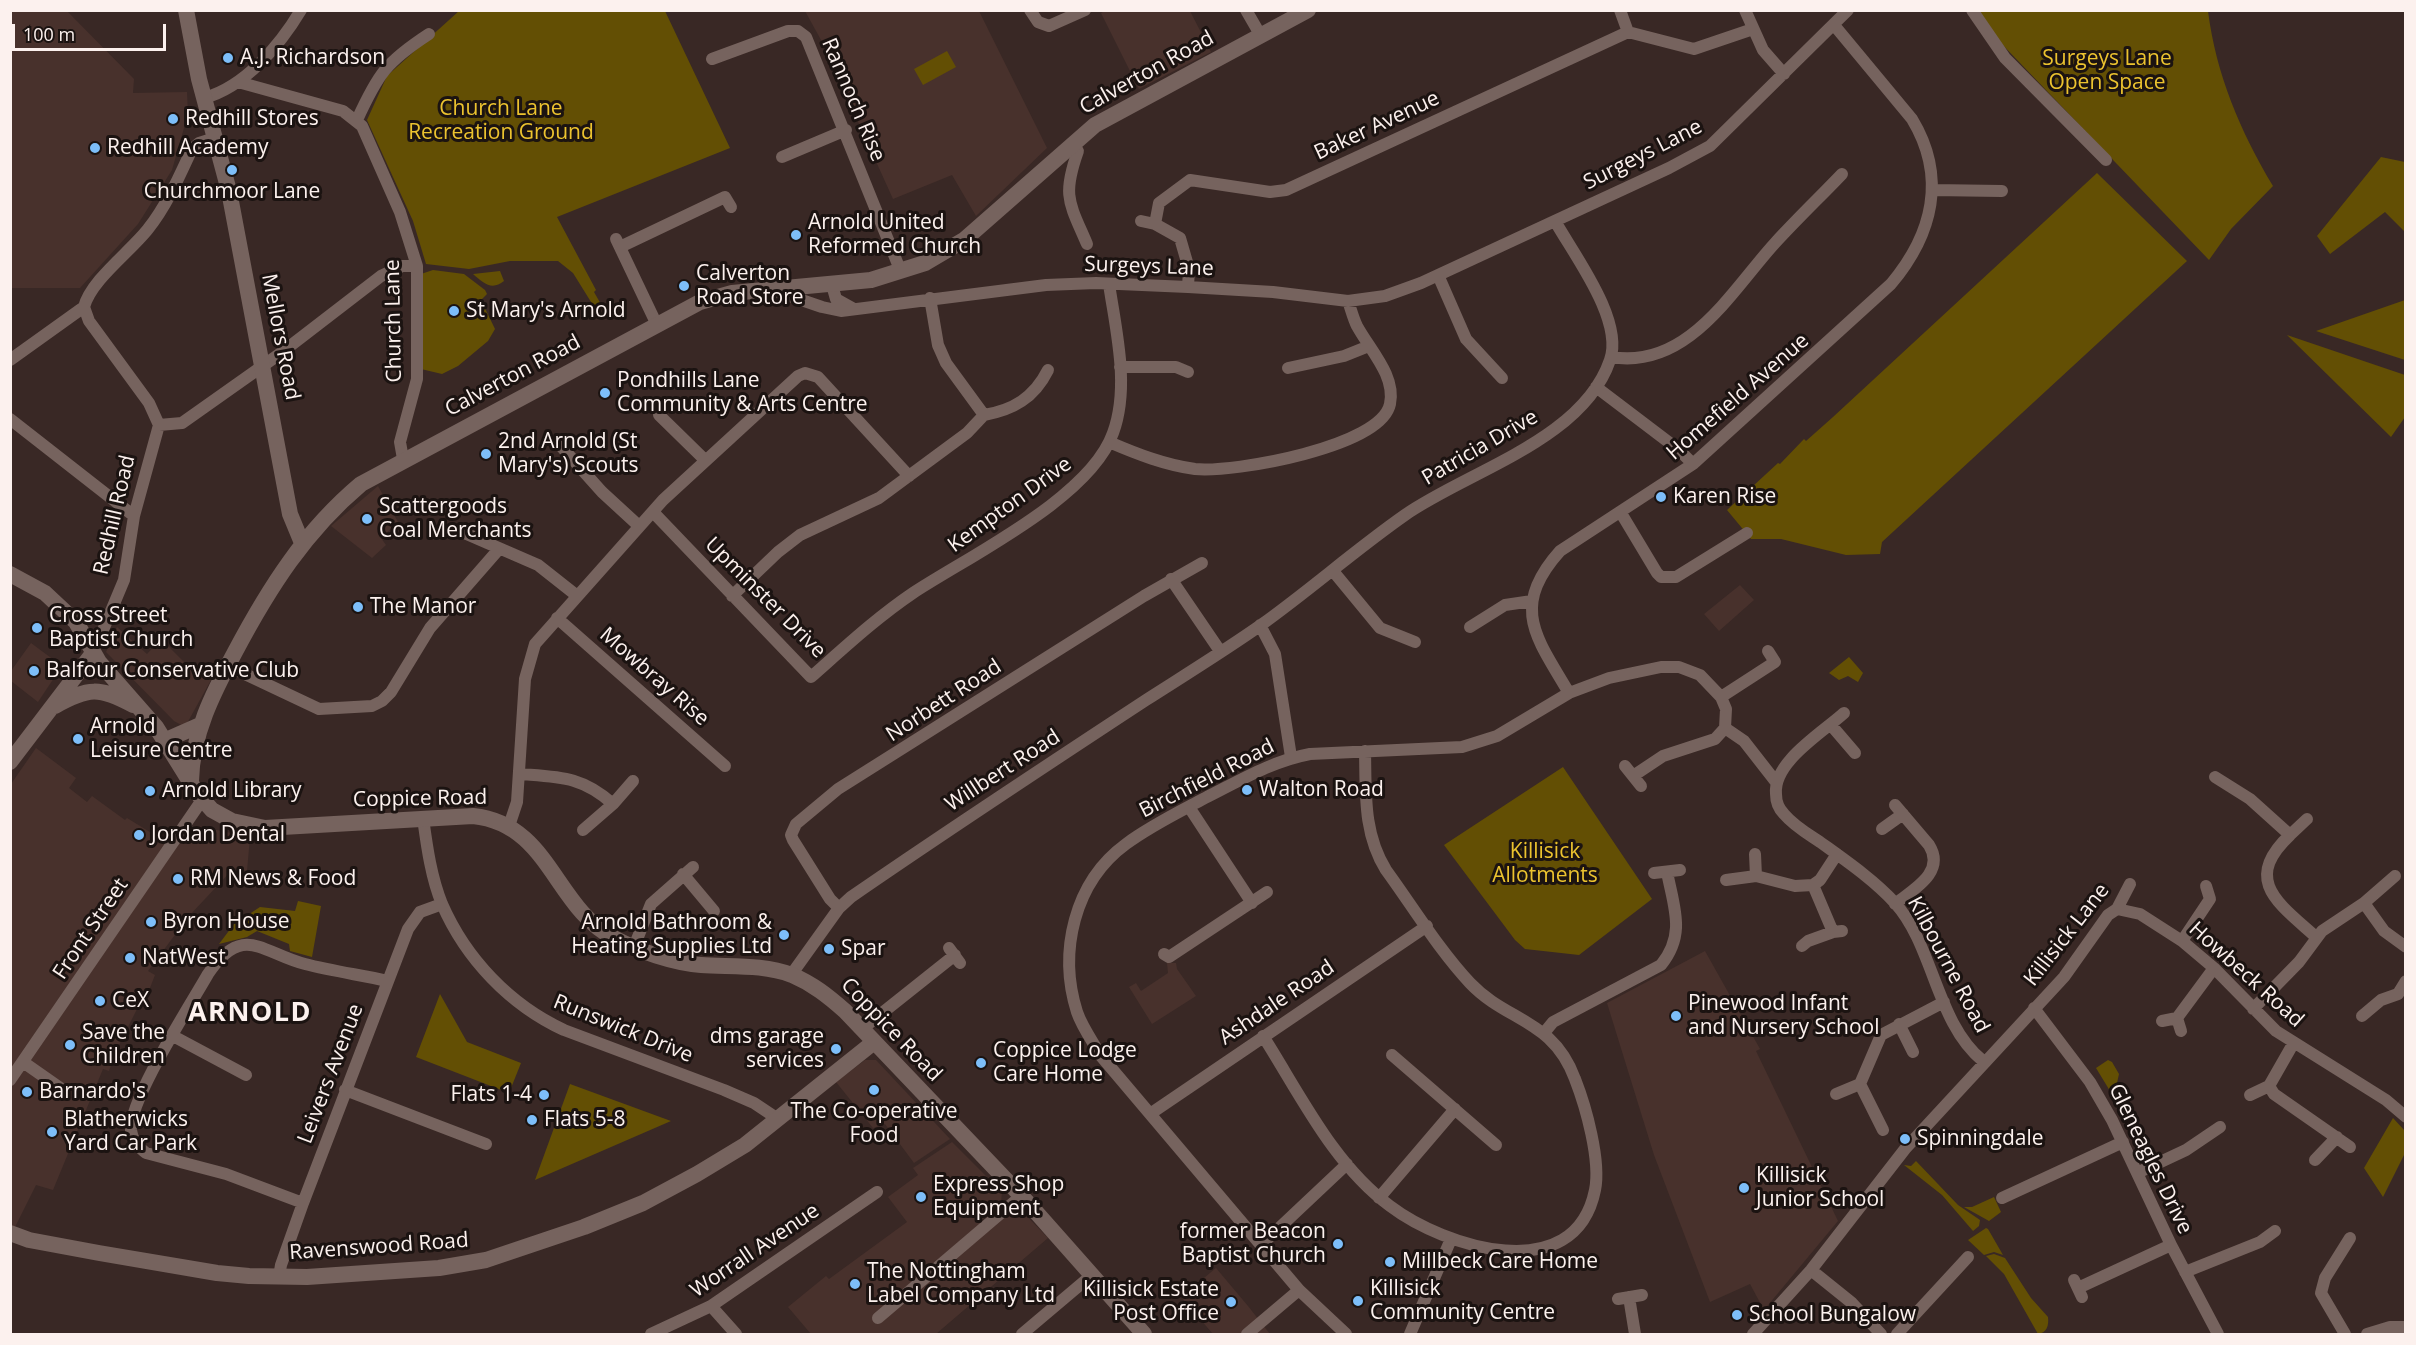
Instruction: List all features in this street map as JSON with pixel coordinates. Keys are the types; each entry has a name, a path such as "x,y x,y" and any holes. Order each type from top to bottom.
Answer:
{"street":[{"path":"10,360 84,307 91,292 149,228 167,201 192,149 199,143 215,138 204,98 186,10"},
{"path":"204,98 217,95 238,82 280,41 301,10"},
{"path":"1030,10 1038,22 1049,26 1085,10"},
{"path":"1246,10 1261,36"},
{"name":"Calverton Road","path":"200,725 264,599 302,543 352,491 403,459 708,300 732,293 825,286 901,272 925,263 964,240 1095,124 1308,10"},
{"path":"1620,10 1628,32 1694,49 1753,28"},
{"path":"1745,10 1763,50 1784,74"},
{"name":"Surgeys Lane","path":"771,290 841,311 1025,287 1109,284 1273,292 1348,301 1385,296 1438,275 1555,221 1710,146 1848,10"},
{"path":"1972,10 2005,58 2106,160"},
{"name":"Homefield Avenue","path":"1569,693 1538,641 1532,619 1532,601 1542,576 1560,551 1693,464 1891,284 1915,252 1923,236 1930,217 1932,190 1926,151 1916,126 1834,25"},
{"name":"Rannoch Rise","path":"712,59 726,47 788,31 798,31 810,42 901,272"},
{"name":"Baker Avenue","path":"1155,224 1159,203 1190,180 1270,192 1286,190 1628,32"},
{"path":"238,82 343,111 357,120 378,76 387,64 429,34"},
{"name":"Church Lane","path":"357,120 400,212 417,266 417,379 399,442 403,459"},
{"path":"782,157 846,130"},
{"name":"Mellors Road","path":"215,138 230,191 290,514 302,543"},
{"path":"792,138 797,151"},
{"path":"1072,143 1078,151 1068,181 1070,200 1087,244"},
{"path":"1611,357 1635,357 1664,350 1708,321 1734,296 1812,197 1842,174"},
{"path":"1932,190 1996,194"},
{"path":"657,325 618,243 725,197 730,207"},
{"path":"1141,221 1155,224 1180,238 1189,270 1188,287"},
{"name":"Patricia Drive","path":"1260,625 1333,572 1370,540 1444,490 1528,447 1549,433 1571,414 1596,387 1611,357 1612,336 1606,313 1555,221"},
{"path":"84,307 89,321 149,403 159,425 182,423 263,366 381,276 402,266 417,266"},
{"path":"1438,275 1466,339 1502,378"},
{"name":"Kempton Drive","path":"853,641 872,623 915,592 949,573 1063,495 1085,476 1109,442 1117,419 1120,367 1109,284"},
{"path":"822,307 825,286"},
{"path":"825,286 836,299 855,309"},
{"path":"930,298 938,345 946,363 984,415"},
{"path":"1109,442 1152,460 1212,469 1271,462 1320,449 1371,428 1386,415 1391,393 1389,381 1356,324 1348,301"},
{"path":"1288,368 1344,356 1369,346"},
{"path":"1120,367 1176,367 1188,372"},
{"path":"732,596 778,552 800,535 879,498 967,433 984,415 1015,407 1035,392 1048,370"},
{"path":"509,826 517,802 525,679 535,644 639,526 705,460 798,376 805,373 818,377 909,476"},
{"path":"1596,387 1679,450 1693,464"},
{"path":"659,415 705,460"},
{"path":"10,419 134,516"},
{"name":"Redhill Road","path":"101,635 101,618 127,567 134,516 159,425"},
{"path":"559,444 602,492 639,526"},
{"name":"Upminster Drive","path":"653,512 811,677 853,641"},
{"path":"1621,513 1661,577 1676,577 1748,533"},
{"path":"462,532 537,565 576,595"},
{"path":"1727,545 1735,556"},
{"path":"228,666 319,709 372,706 382,701 391,692 430,628 499,549"},
{"name":"Norbett Road","path":"839,908 830,899 793,840 791,835 796,824 838,789 1172,579 1202,563"},
{"path":"1333,572 1380,628 1415,642"},
{"name":"Coppice Road","path":"10,574 38,588 76,622 93,652 169,744 202,800 212,810 232,821 265,828 473,816 498,820 509,826 534,847 583,914 612,938 688,964 764,968 791,975 825,994 862,1029 1021,1196 1093,1274 1144,1335"},
{"path":"1172,579 1220,651"},
{"path":"1470,627 1505,604 1532,601"},
{"name":"Mowbray Rise","path":"557,618 725,766"},
{"path":"1260,625 1275,654 1291,758"},
{"name":"Willbert Road","path":"791,975 839,908 914,854 1260,625"},
{"path":"10,762 93,652"},
{"path":"1633,776 1663,756 1715,739 1725,728 1726,710 1721,697 1776,656"},
{"name":"Birchfield Road","path":"1346,1335 1299,1290 1101,1056 1088,1034 1078,1013 1070,980 1068,954 1079,907 1102,866 1125,844 1257,772 1291,758 1365,751 1461,747 1481,742 1497,736 1569,693 1634,671 1679,667 1700,675 1721,697"},
{"path":"49,709 77,694 90,690 107,692 142,710"},
{"path":"1725,728 1744,741 1776,782 1785,764 1844,713"},
{"path":"169,744 184,743 200,725"},
{"path":"191,782 192,757 200,725"},
{"path":"1831,725 1855,753"},
{"path":"1263,1036 1347,1164 1379,1198 1407,1218 1451,1239 1499,1251 1531,1251 1551,1245 1569,1234 1586,1215 1591,1203 1596,1166 1582,1104 1566,1059 1544,1033 1479,992 1386,870 1371,839 1366,818 1365,751"},
{"path":"519,774 570,778 599,792 613,804"},
{"path":"2222,777 2290,835"},
{"path":"583,830 613,804 633,781"},
{"name":"Kilbourne Road","path":"1776,782 1776,798 1785,815 1837,854 1896,904 1912,931 1944,1002 1969,1047 1983,1061"},
{"name":"Front Street","path":"10,1080 202,800"},
{"path":"1190,807 1252,903"},
{"path":"1882,829 1899,809 1934,852 1935,862 1932,873 1896,904"},
{"name":"Runswick Drive","path":"423,818 442,904 455,929 489,976 507,994 540,1018 573,1034 724,1090 753,1103 777,1119"},
{"path":"2307,819 2271,855 2266,868 2267,881 2283,906 2316,937"},
{"path":"1755,854 1756,876"},
{"path":"1726,880 1756,876 1795,886 1813,885 1820,880 1837,854"},
{"path":"634,947 651,904 688,870 713,904"},
{"path":"1544,1033 1553,1022 1661,965 1674,947 1677,928 1674,871 1654,873"},
{"path":"2253,1009 2299,962 2316,937 2340,917 2364,903 2395,876"},
{"name":"Killisick Lane","path":"1757,1333 1811,1270 1905,1149 1983,1061 2064,977 2108,915 2117,909 2130,884"},
{"path":"1802,946 1808,941 1838,931 1813,885"},
{"path":"2182,941 2215,901 2206,886"},
{"path":"1164,954 1169,957 1267,892"},
{"path":"2364,903 2384,931 2406,947"},
{"name":"Leivers Avenue","path":"279,1277 281,1265 345,1090 412,921 420,912 442,904"},
{"name":"Howbeck Road","path":"2117,909 2140,914 2182,941 2214,968 2253,1009 2293,1044 2378,1095 2406,1117"},
{"name":"Ashdale Road","path":"1150,1114 1427,926"},
{"path":"303,1203 226,1174 152,1156 137,1145 131,1131 133,1118 150,1078 173,1036 218,960 231,950 243,946 263,947 305,964 388,981"},
{"path":"862,1029 955,955"},
{"path":"2162,1021 2177,1018 2214,968"},
{"path":"2362,1016 2381,1000 2401,1000 2406,981"},
{"path":"1836,1094 1860,1084 1877,1040 1887,1030 1944,1002"},
{"name":"Gleneagles Drive","path":"2034,1008 2090,1082 2123,1142 2171,1245 2218,1335"},
{"path":"2177,1018 2181,1031"},
{"path":"1899,1024 1913,1052"},
{"path":"173,1036 246,1075"},
{"name":"Ravenswood Road","path":"10,1233 29,1240 217,1274 279,1277 439,1268 507,1255 594,1223 669,1190 745,1145 874,1042"},
{"path":"2250,1095 2269,1086 2293,1044"},
{"path":"1392,1055 1496,1145"},
{"path":"23,1062 63,1090"},
{"path":"1860,1084 1883,1130"},
{"path":"2269,1086 2274,1094 2350,1148"},
{"path":"345,1090 486,1144"},
{"path":"1379,1198 1455,1109"},
{"path":"2137,1173 2186,1150 2220,1127"},
{"path":"2315,1160 2337,1137"},
{"path":"2002,1198 2123,1142"},
{"path":"1261,1245 1347,1164"},
{"name":"Worrall Avenue","path":"651,1335 711,1306 876,1192"},
{"path":"878,1318 1021,1196"},
{"path":"2185,1272 2260,1242 2275,1231"},
{"path":"2345,1335 2317,1294 2350,1238"},
{"path":"1410,1335 1451,1239"},
{"path":"2078,1288 2171,1245"},
{"path":"1897,1335 1968,1257"},
{"path":"1811,1270 1852,1303 1881,1335"},
{"path":"1022,1335 1093,1274"},
{"path":"1247,1335 1299,1290"},
{"path":"1635,1335 1623,1298 1642,1295"},
{"path":"711,1306 736,1335"},
{"path":"2367,1335 2390,1327 2406,1327"}],"shaded area":[{"path":"1107,10 1190,11 1211,52 1139,89 1101,13"},
{"name":"Redhill Academy","path":"10,11 67,11 134,79 133,93 187,92 188,114 172,170 138,224 80,288 11,288"},
{"path":"805,11 979,11 1047,148 976,216 952,175 893,199 821,40"},
{"name":"Scattergoods Coal Merchants","path":"378,486 398,522 381,538 386,545 372,558 331,526"},
{"path":"1740,585 1754,600 1719,631 1704,614"},
{"path":"117,627 147,654 161,639 191,669 211,680 185,727 174,721 106,652"},
{"name":"Balfour Conservative Club","path":"31,643 62,666 38,702 11,681 11,671"},
{"path":"36,748 76,778 69,788 87,802 92,796 125,820 127,818 176,848 188,830 198,826 250,837 247,871 234,868 189,916 148,971 155,975 143,1006 139,1005 109,1071 103,1069 53,1190 36,1185 12,1233 11,784"},
{"name":"Killisick Junior School","path":"1705,951 1760,1049 1756,1051 1838,1221 1764,1310 1750,1284 1710,1302 1654,1155 1607,1003"},
{"path":"1167,963 1176,963 1177,969 1196,996 1152,1024 1129,987 1136,983 1141,991 1168,973"},
{"path":"865,1060 876,1060 950,1139 914,1163 885,1124 873,1128 836,1082"},
{"path":"952,1142 1002,1192 1001,1202 981,1220 989,1231 1012,1211 1021,1210 1048,1238 936,1334 811,1334 788,1307 826,1276 829,1279 907,1222 888,1197 918,1175 913,1168"},
{"path":"1216,1268 1270,1334 1213,1334 1181,1297"}],"green space":[{"name":"Church Lane Recreation Ground","path":"459,11 665,11 730,148 557,217 596,290 594,292 602,306 596,310 573,273 558,261 510,261 469,269 426,264 413,221 367,120 387,76"},
{"name":"Surgeys Lane Open Space","path":"1977,11 2208,11 2217,57 2231,102 2273,186 2231,229 2209,260 1998,40"},
{"path":"947,51 956,67 923,85 914,69"},
{"path":"2381,157 2405,162 2405,232 2385,212 2330,254 2317,236"},
{"path":"2097,173 2187,261 1882,542 1880,554 1846,555 1781,539 1751,539 1727,510 1778,463 1780,464 1804,439 1806,441 1833,417"},
{"path":"433,270 464,274 485,290 487,294 481,300 495,329 488,341 458,366 442,374 421,369 421,274"},
{"path":"500,271 504,281 492,286 473,274"},
{"path":"2405,300 2405,360 2316,331"},
{"path":"2287,335 2405,375 2405,417 2391,437"},
{"path":"1849,657 1863,673 1858,682 1848,676 1839,680 1829,673"},
{"name":"Killisick Allotments","path":"1563,767 1652,899 1579,955 1525,949 1515,940 1444,845"},
{"path":"298,901 321,906 312,957 290,951 289,944 257,931 247,937 219,944 234,924 260,907 295,911"},
{"path":"440,994 467,1042 521,1063 509,1093 416,1057"},
{"path":"2108,1060 2112,1062 2119,1074 2117,1083 2110,1091 2096,1068"},
{"path":"570,1084 671,1121 535,1180"},
{"path":"2393,1118 2405,1131 2405,1153 2383,1197 2364,1168"},
{"path":"1916,1161 1958,1205 1980,1220 1979,1226 1973,1231 1942,1195 1904,1165 1911,1166"},
{"path":"1994,1197 2001,1212 1989,1221 1964,1207 1972,1207"},
{"path":"1986,1228 2003,1255 1994,1252 1984,1255 1968,1240"},
{"path":"1994,1254 2005,1258 2031,1298 2048,1317 2048,1326 2044,1332 2038,1334 2004,1274 1986,1256"}],"place":[{"name":"A.J. Richardson","path":"228,58"},
{"name":"Redhill Stores","path":"173,119"},
{"name":"Redhill Academy","path":"95,148"},
{"name":"Churchmoor Lane","path":"232,170"},
{"name":"Arnold United Reformed Church","path":"796,235"},
{"name":"Calverton Road Store","path":"684,286"},
{"name":"St Mary's Arnold","path":"454,311"},
{"name":"Pondhills Lane Community & Arts Centre","path":"605,393"},
{"name":"2nd Arnold (St Mary's) Scouts","path":"486,454"},
{"name":"Karen Rise","path":"1661,497"},
{"name":"Scattergoods Coal Merchants","path":"367,519"},
{"name":"The Manor","path":"358,607"},
{"name":"Cross Street Baptist Church","path":"37,628"},
{"name":"Balfour Conservative Club","path":"34,671"},
{"name":"Arnold Leisure Centre","path":"78,739"},
{"name":"Walton Road","path":"1247,790"},
{"name":"Arnold Library","path":"150,791"},
{"name":"Jordan Dental","path":"139,835"},
{"name":"RM News & Food","path":"178,879"},
{"name":"Byron House","path":"151,922"},
{"name":"Arnold Bathroom & Heating Supplies Ltd","path":"784,935"},
{"name":"Spar","path":"829,949"},
{"name":"NatWest","path":"130,958"},
{"name":"CeX","path":"100,1001"},
{"name":"Pinewood Infant and Nursery School","path":"1676,1016"},
{"name":"Save the Children","path":"70,1045"},
{"name":"dms garage services","path":"836,1049"},
{"name":"Coppice Lodge Care Home","path":"981,1063"},
{"name":"The Co-operative Food","path":"874,1090"},
{"name":"Barnardo's","path":"27,1092"},
{"name":"Flats 1-4","path":"544,1095"},
{"name":"Flats 5-8","path":"532,1120"},
{"name":"Blatherwicks Yard Car Park","path":"52,1132"},
{"name":"Spinningdale","path":"1905,1139"},
{"name":"Killisick Junior School","path":"1744,1188"},
{"name":"Express Shop Equipment","path":"921,1197"},
{"name":"former Beacon Baptist Church","path":"1338,1244"},
{"name":"Millbeck Care Home","path":"1390,1262"},
{"name":"The Nottingham Label Company Ltd","path":"855,1284"},
{"name":"Killisick Community Centre","path":"1358,1301"},
{"name":"Killisick Estate Post Office","path":"1231,1302"},
{"name":"School Bungalow","path":"1737,1315"}],"district":[{"name":"ARNOLD","path":"250,1013"}]}
